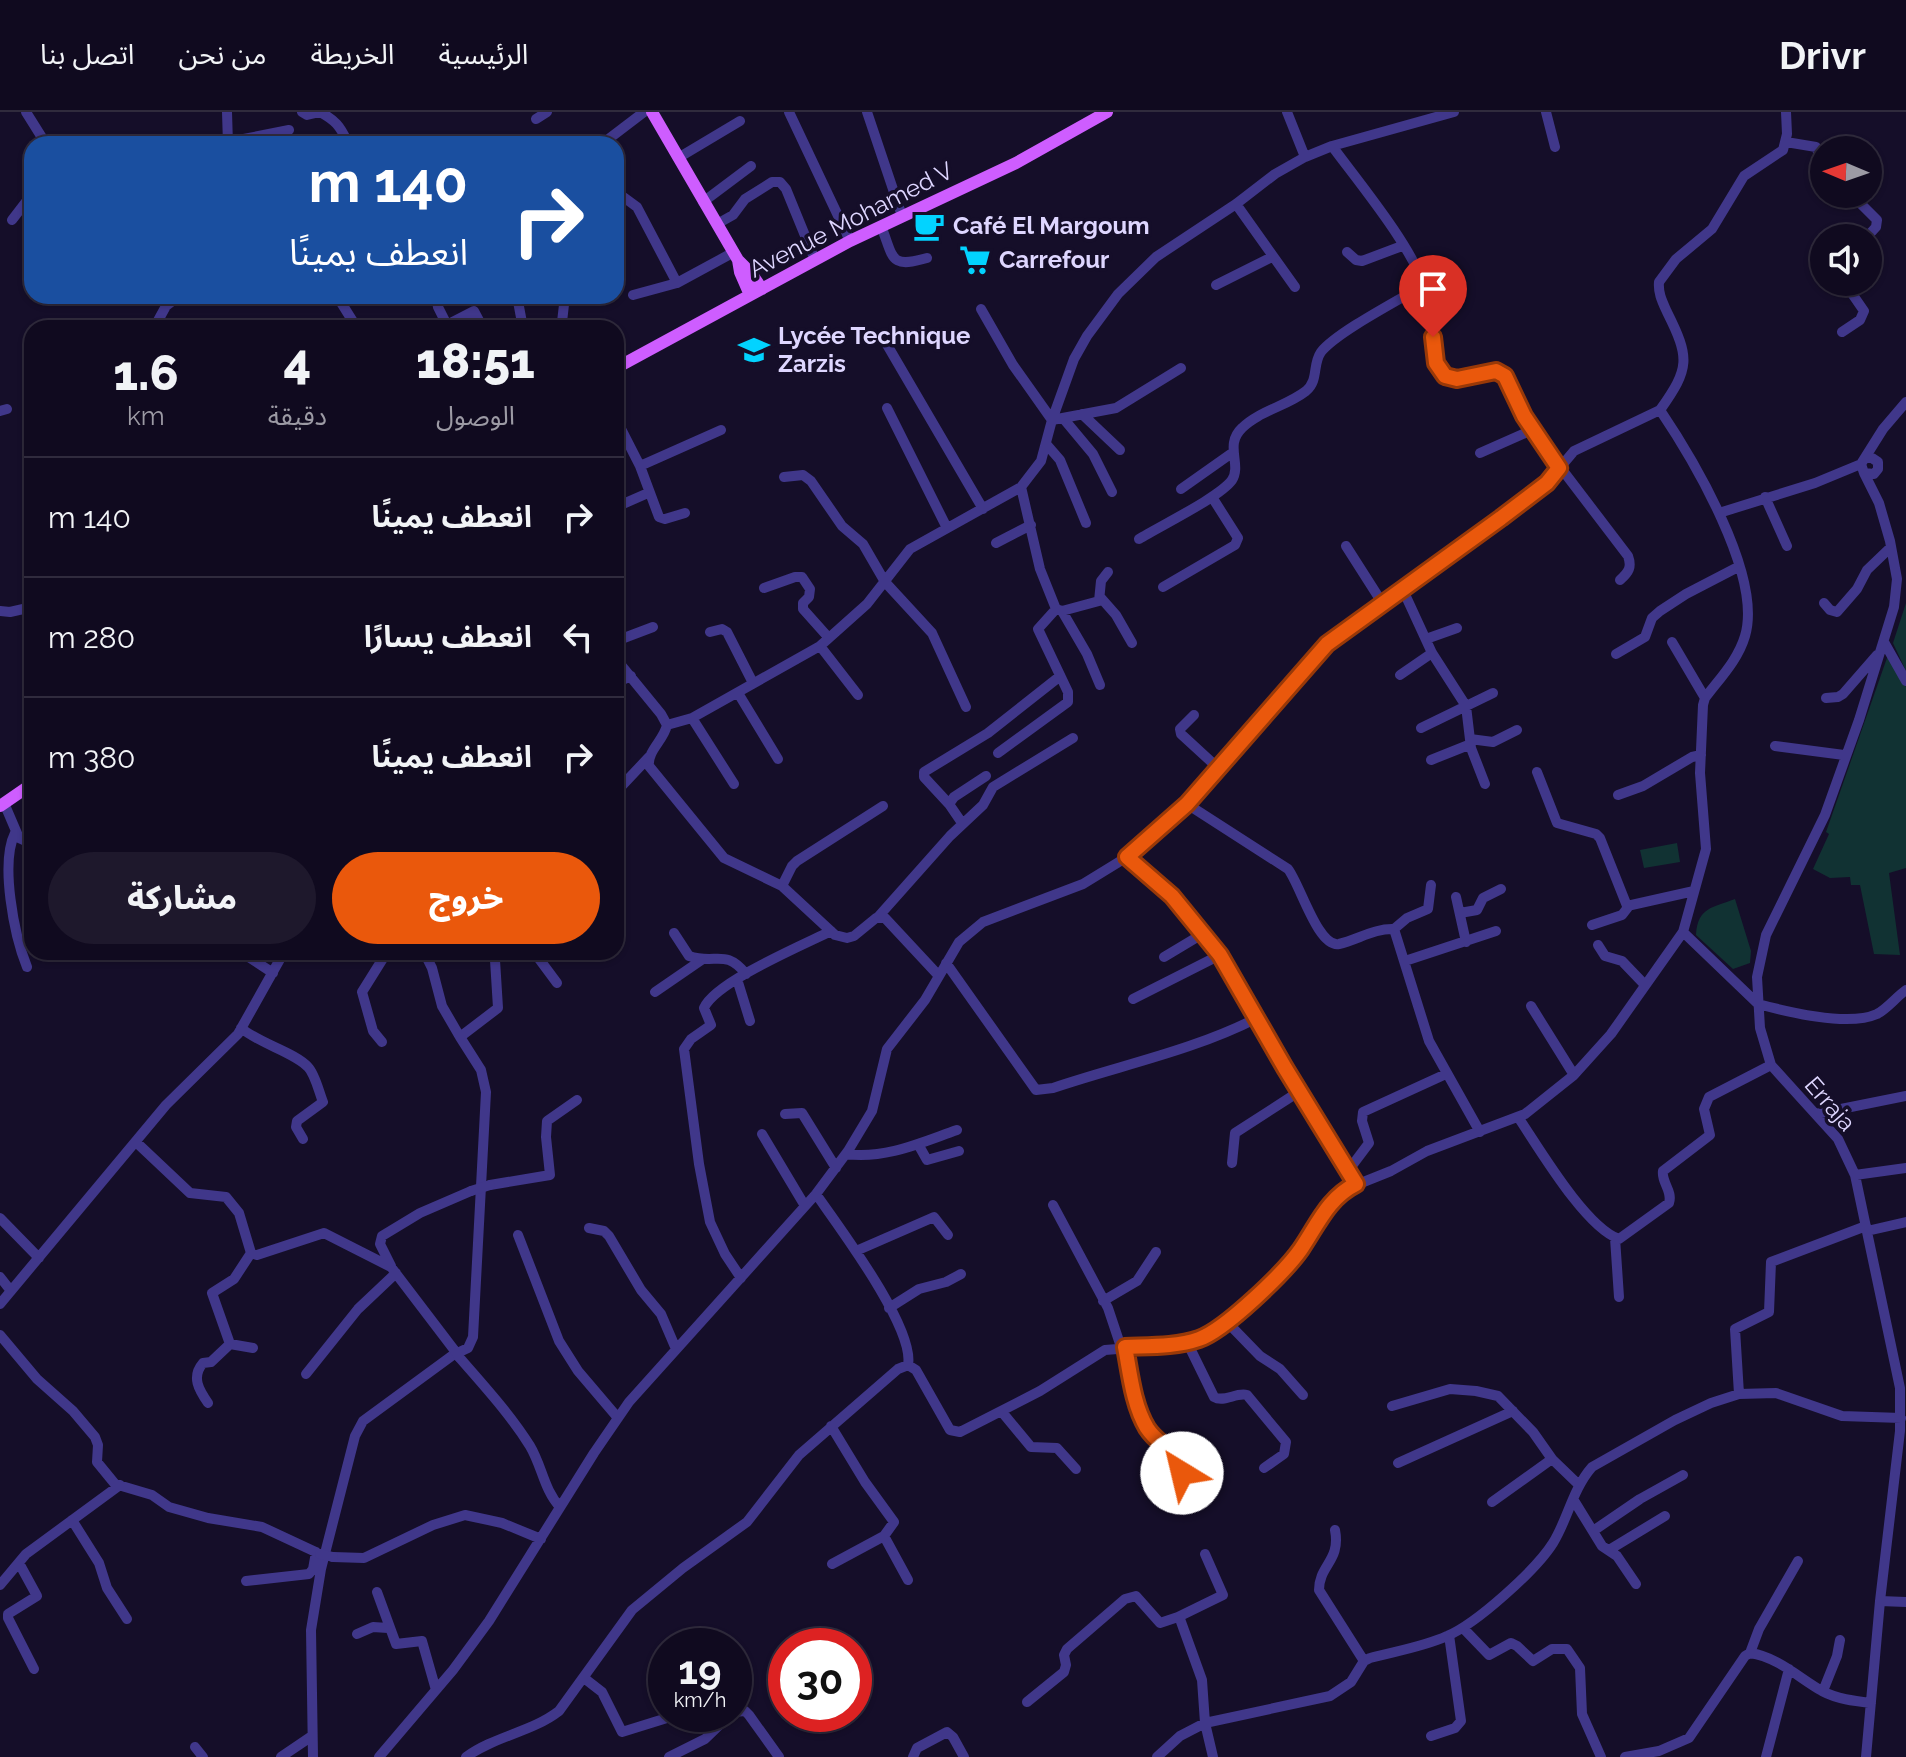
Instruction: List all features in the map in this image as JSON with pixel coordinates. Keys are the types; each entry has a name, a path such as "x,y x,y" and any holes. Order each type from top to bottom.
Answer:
{"main road":[{"path":"652,112 736,256 751,273 756,292"},
{"name":"Avenue Mohamed V","path":"624,364 850,241 1016,163 1089,117 1107,112"},
{"path":"2,804 24,789"}],"street":[{"path":"26,112 41,136"},
{"path":"227,112 228,136"},
{"path":"302,112 305,115 320,112 339,124 345,136"},
{"path":"536,119 547,112"},
{"path":"612,136 644,112"},
{"path":"789,112 850,241"},
{"path":"867,112 902,216"},
{"path":"1287,112 1305,157"},
{"path":"667,725 692,718 820,646 867,604 910,549 1021,487 1041,461 1058,419 1074,359 1087,336 1118,294 1156,257 1275,174 1305,157 1332,146 1454,112"},
{"path":"1546,112 1555,147"},
{"path":"379,1757 489,1621 560,1507 640,1388 816,1194 846,1154 872,1111 887,1049 925,1000 959,942 983,922 1083,884 1127,857 1187,804 1327,644 1547,483 1574,451 1660,410 1682,374 1685,355 1661,300 1659,282 1676,259 1712,229 1744,176 1783,150 1786,112"},
{"path":"678,158 740,121"},
{"path":"261,136 289,130"},
{"path":"1786,142 1810,146"},
{"path":"1332,146 1402,246 1424,285 1431,311 1439,371 1452,379 1496,371 1505,376 1532,430 1628,556 1631,564 1629,572 1620,580"},
{"path":"703,202 751,166"},
{"path":"717,224 733,215 745,199 772,182 780,182 786,189 815,260"},
{"path":"624,197 637,207 677,283"},
{"path":"12,220 24,204"},
{"path":"1236,204 1295,287"},
{"path":"1865,208 1877,220 1876,224"},
{"path":"881,226 895,260 911,263 927,258"},
{"path":"1347,252 1362,261 1402,246"},
{"path":"633,295 677,283 736,256"},
{"path":"1216,285 1272,257"},
{"path":"1139,539 1212,497 1232,480 1234,440 1241,429 1311,385 1315,381 1322,351 1424,285"},
{"path":"1842,332 1860,320 1864,311 1854,296"},
{"path":"981,309 1013,365 1058,419 1093,454 1112,492"},
{"path":"456,320 474,311 479,320"},
{"path":"886,343 983,509"},
{"path":"1058,419 1116,408 1181,368"},
{"path":"1863,466 1883,429 1906,402"},
{"path":"887,408 947,528"},
{"path":"908,1365 916,1370 950,1430 960,1432 1040,1391 1100,1352 1187,1342 1212,1333 1293,1260 1329,1204 1341,1191 1391,1171 1427,1151 1534,1108 1574,1075 1611,1034 1683,932 1704,860 1706,842 1701,755 1705,698 1732,663 1745,635 1747,602 1719,513 1660,410"},
{"path":"1082,414 1120,450"},
{"path":"1879,503 1878,446 1883,429"},
{"path":"640,466 721,430"},
{"path":"1480,453 1532,430"},
{"path":"624,435 640,466 657,514 662,519 685,513"},
{"path":"1047,445 1060,460 1086,523"},
{"path":"1181,489 1232,453"},
{"path":"1719,513 1863,466 1872,458 1878,465"},
{"path":"1863,466 1874,474 1878,465"},
{"path":"1863,466 1879,503"},
{"path":"784,477 803,475 811,481 842,526 863,544 885,582 932,633 966,707"},
{"path":"1021,487 1040,569 1059,610 1087,654 1100,685"},
{"path":"624,504 648,493"},
{"path":"1163,587 1235,545 1238,538 1212,497"},
{"path":"1765,497 1787,546"},
{"name":"Erraja","path":"1866,1757 1880,1601 1903,1431 1900,1388 1855,1175 1838,1139 1771,1065 1760,1028 1757,977 1766,935 1825,815 1894,607 1897,579 1879,503"},
{"path":"996,543 1031,525"},
{"path":"1346,546 1383,604"},
{"path":"1824,603 1837,612 1857,589 1867,570 1891,547"},
{"path":"1616,654 1645,637 1652,618 1660,611 1738,567"},
{"path":"1108,572 1101,581 1101,598 1116,615 1132,643"},
{"path":"764,588 802,577 810,589 803,609 828,637"},
{"path":"1403,590 1432,653 1466,706 1476,766 1485,784"},
{"path":"998,753 1066,705 1068,695 1038,629 1059,610 1097,602 1101,598"},
{"path":"0,611 24,609"},
{"path":"624,638 653,627"},
{"path":"1426,639 1457,628"},
{"path":"710,632 722,629 727,632 753,683"},
{"path":"1672,642 1705,698"},
{"path":"820,646 858,695"},
{"path":"1826,698 1843,694 1882,647 1906,681"},
{"path":"1400,675 1432,653"},
{"path":"624,668 667,725"},
{"path":"624,679 631,676"},
{"path":"962,823 924,777 924,772 988,733 1059,677"},
{"path":"738,693 778,759"},
{"path":"1421,728 1493,693"},
{"path":"1194,715 1180,729 1181,734 1218,768"},
{"path":"692,718 734,784"},
{"path":"624,784 649,757 667,725"},
{"path":"1431,760 1470,741 1493,742 1517,730"},
{"path":"649,757 652,772 724,858 782,886 831,931 847,938 878,917 962,823 983,805 1000,782 1073,738"},
{"path":"1775,746 1844,755"},
{"path":"1618,795 1701,755"},
{"path":"1537,772 1557,823 1596,834 1600,838 1625,904 1629,906"},
{"path":"949,804 954,797 986,776"},
{"path":"2,804 15,833 24,840"},
{"path":"1187,804 1288,869 1326,941 1335,945 1394,929 1407,918 1428,909 1431,885"},
{"path":"782,886 797,861 883,806"},
{"path":"15,833 7,845 5,870 14,933 24,959"},
{"path":"1127,857 1172,896 1220,955 1356,1184"},
{"path":"1460,913 1477,910 1483,898 1501,889"},
{"path":"1592,925 1622,915 1629,906 1694,891"},
{"path":"1456,897 1466,942"},
{"path":"878,917 885,918 939,976"},
{"path":"1394,929 1429,1041 1480,1132"},
{"path":"741,1278 710,1222 684,1049 691,1039 711,1025 705,1004 741,976 831,931"},
{"path":"1405,961 1496,931"},
{"path":"1683,932 1758,1004 1859,1019 1884,1010 1906,990"},
{"path":"674,933 689,956 729,958 737,963 750,1021"},
{"path":"1164,957 1204,933"},
{"path":"1598,945 1605,956 1622,961 1645,985"},
{"path":"1133,999 1220,955"},
{"path":"655,992 703,959"},
{"path":"24,960 27,967"},
{"path":"253,960 273,973"},
{"path":"0,1304 166,1105 227,1046 241,1028 280,960"},
{"path":"382,960 362,992 373,1031 382,1042"},
{"path":"313,1757 311,1630 321,1569 355,1436 363,1421 453,1355 468,1348 473,1337 486,1092 481,1070 463,1034 442,1006 428,960"},
{"path":"463,1034 499,1005 495,960"},
{"path":"540,960 557,983"},
{"path":"946,963 1036,1090 1053,1088 1194,1046 1257,1018"},
{"path":"1531,1006 1574,1075"},
{"path":"241,1028 311,1070 323,1102 297,1121 296,1127 303,1139"},
{"path":"1518,1117 1559,1178 1590,1216 1619,1239 1669,1203 1671,1197 1663,1171 1710,1135 1704,1109 1709,1097 1771,1065"},
{"path":"1348,1171 1369,1143 1362,1121 1363,1112 1446,1074"},
{"path":"1232,1163 1235,1133 1300,1091"},
{"path":"1816,1114 1906,1096"},
{"path":"560,1507 551,1496 529,1444 394,1270 380,1244 382,1236 420,1213 471,1191 550,1175 547,1121 577,1100"},
{"path":"785,1114 802,1113 836,1168"},
{"path":"846,1154 880,1155 957,1130"},
{"path":"762,1134 805,1206"},
{"path":"136,1142 190,1193 226,1197 239,1213 251,1253 234,1279 212,1293 230,1344 253,1348"},
{"path":"918,1144 927,1160 959,1151"},
{"path":"1855,1175 1906,1168"},
{"path":"816,1194 856,1251 889,1308 909,1351 908,1365"},
{"path":"1053,1205 1113,1320 1143,1420 1155,1439 1174,1453 1182,1478"},
{"path":"856,1251 934,1217 948,1235"},
{"path":"0,1218 39,1258"},
{"path":"1739,1394 1735,1329 1769,1312 1771,1262 1866,1228 1906,1222"},
{"path":"589,1228 604,1231 609,1236 641,1290 661,1314 676,1349"},
{"path":"251,1253 257,1255 324,1233 338,1237 394,1270"},
{"path":"518,1235 559,1341 578,1371 618,1418"},
{"path":"1615,1238 1619,1297"},
{"path":"1103,1301 1137,1281 1156,1252"},
{"path":"306,1374 394,1270"},
{"path":"889,1308 919,1289 946,1282 961,1274"},
{"path":"0,1277 11,1291"},
{"path":"1227,1322 1260,1356 1280,1369 1303,1395"},
{"path":"0,1335 37,1379 82,1420 97,1441 99,1466 110,1479 181,1512 262,1527 333,1557 364,1558 433,1525 465,1515 502,1523 541,1539"},
{"path":"1187,1342 1214,1397 1222,1399 1237,1394 1247,1395 1286,1442 1284,1454 1264,1468"},
{"path":"208,1403 198,1388 196,1374 203,1363 211,1362 230,1344"},
{"path":"466,1757 502,1737 552,1716 565,1705 632,1610 747,1522 799,1455 883,1380 908,1365"},
{"path":"1392,1406 1450,1389 1498,1396 1533,1432 1552,1459 1579,1485"},
{"path":"1157,1757 1180,1736 1205,1723 1330,1696 1351,1682 1364,1661 1463,1628 1514,1585 1551,1546 1579,1485 1592,1467 1711,1403 1739,1394 1776,1393 1842,1416 1901,1418"},
{"path":"1398,1463 1513,1411"},
{"path":"1002,1412 1031,1447 1057,1448 1076,1469"},
{"path":"831,1426 865,1482 893,1517 893,1526 884,1536 832,1564"},
{"path":"1492,1502 1552,1459"},
{"path":"1593,1531 1683,1475"},
{"path":"0,1585 26,1554 120,1485"},
{"path":"1573,1499 1602,1546 1617,1556 1636,1584"},
{"path":"1609,1550 1665,1516"},
{"path":"72,1520 99,1563 107,1588 127,1619"},
{"path":"1335,1530 1337,1549 1319,1590 1364,1661"},
{"path":"884,1536 908,1580"},
{"path":"246,1581 309,1574 318,1553"},
{"path":"1027,1702 1064,1672 1067,1649 1125,1599 1139,1598 1160,1623 1224,1594 1205,1554"},
{"path":"1625,1757 1659,1751 1689,1738 1750,1653 1759,1629 1798,1561"},
{"path":"19,1563 37,1596 7,1616 34,1669"},
{"path":"377,1592 396,1644 422,1641 436,1690"},
{"path":"1880,1601 1906,1602"},
{"path":"1178,1617 1202,1680 1205,1723 1213,1757"},
{"path":"357,1634 373,1627 388,1628"},
{"path":"1463,1628 1489,1655 1511,1643 1533,1661 1552,1649 1567,1649 1580,1668 1582,1714 1601,1757"},
{"path":"1431,1736 1455,1728 1461,1721 1449,1635"},
{"path":"1823,1691 1840,1640"},
{"path":"1750,1653 1789,1669 1823,1691 1845,1700 1871,1703"},
{"path":"1766,1757 1789,1669"},
{"path":"584,1678 602,1692 622,1732 648,1724"},
{"path":"752,1719 779,1757"},
{"path":"669,1757 705,1739 712,1732"},
{"path":"913,1757 917,1748 947,1732 964,1757"},
{"path":"281,1757 312,1736"},
{"path":"195,1747 203,1757"}],"green space":[{"path":"1906,603 1906,671 1893,643"},
{"path":"1888,655 1892,657 1906,687 1906,868 1889,873 1900,955 1874,954 1860,885 1851,885 1850,877 1830,878 1813,869 1829,834 1826,832"},
{"path":"1677,843 1680,862 1644,868 1640,850"},
{"path":"1735,899 1751,951 1750,963 1733,969 1696,935 1703,914"}],"place":[{"name":"Café El Margoum","path":"929,226"},
{"name":"Carrefour","path":"975,260"},
{"name":"Lycée Technique Zarzis","path":"754,350"}],"route":[{"path":"1182,1473 1174,1453 1155,1439 1143,1420 1125,1347 1180,1344 1199,1339 1220,1328 1293,1260 1329,1204 1341,1191 1356,1184 1220,955 1172,896 1127,857 1187,804 1339,633 1501,518 1547,483 1559,468 1524,416 1505,376 1496,371 1457,379 1445,376 1436,363 1433,337"}]}
